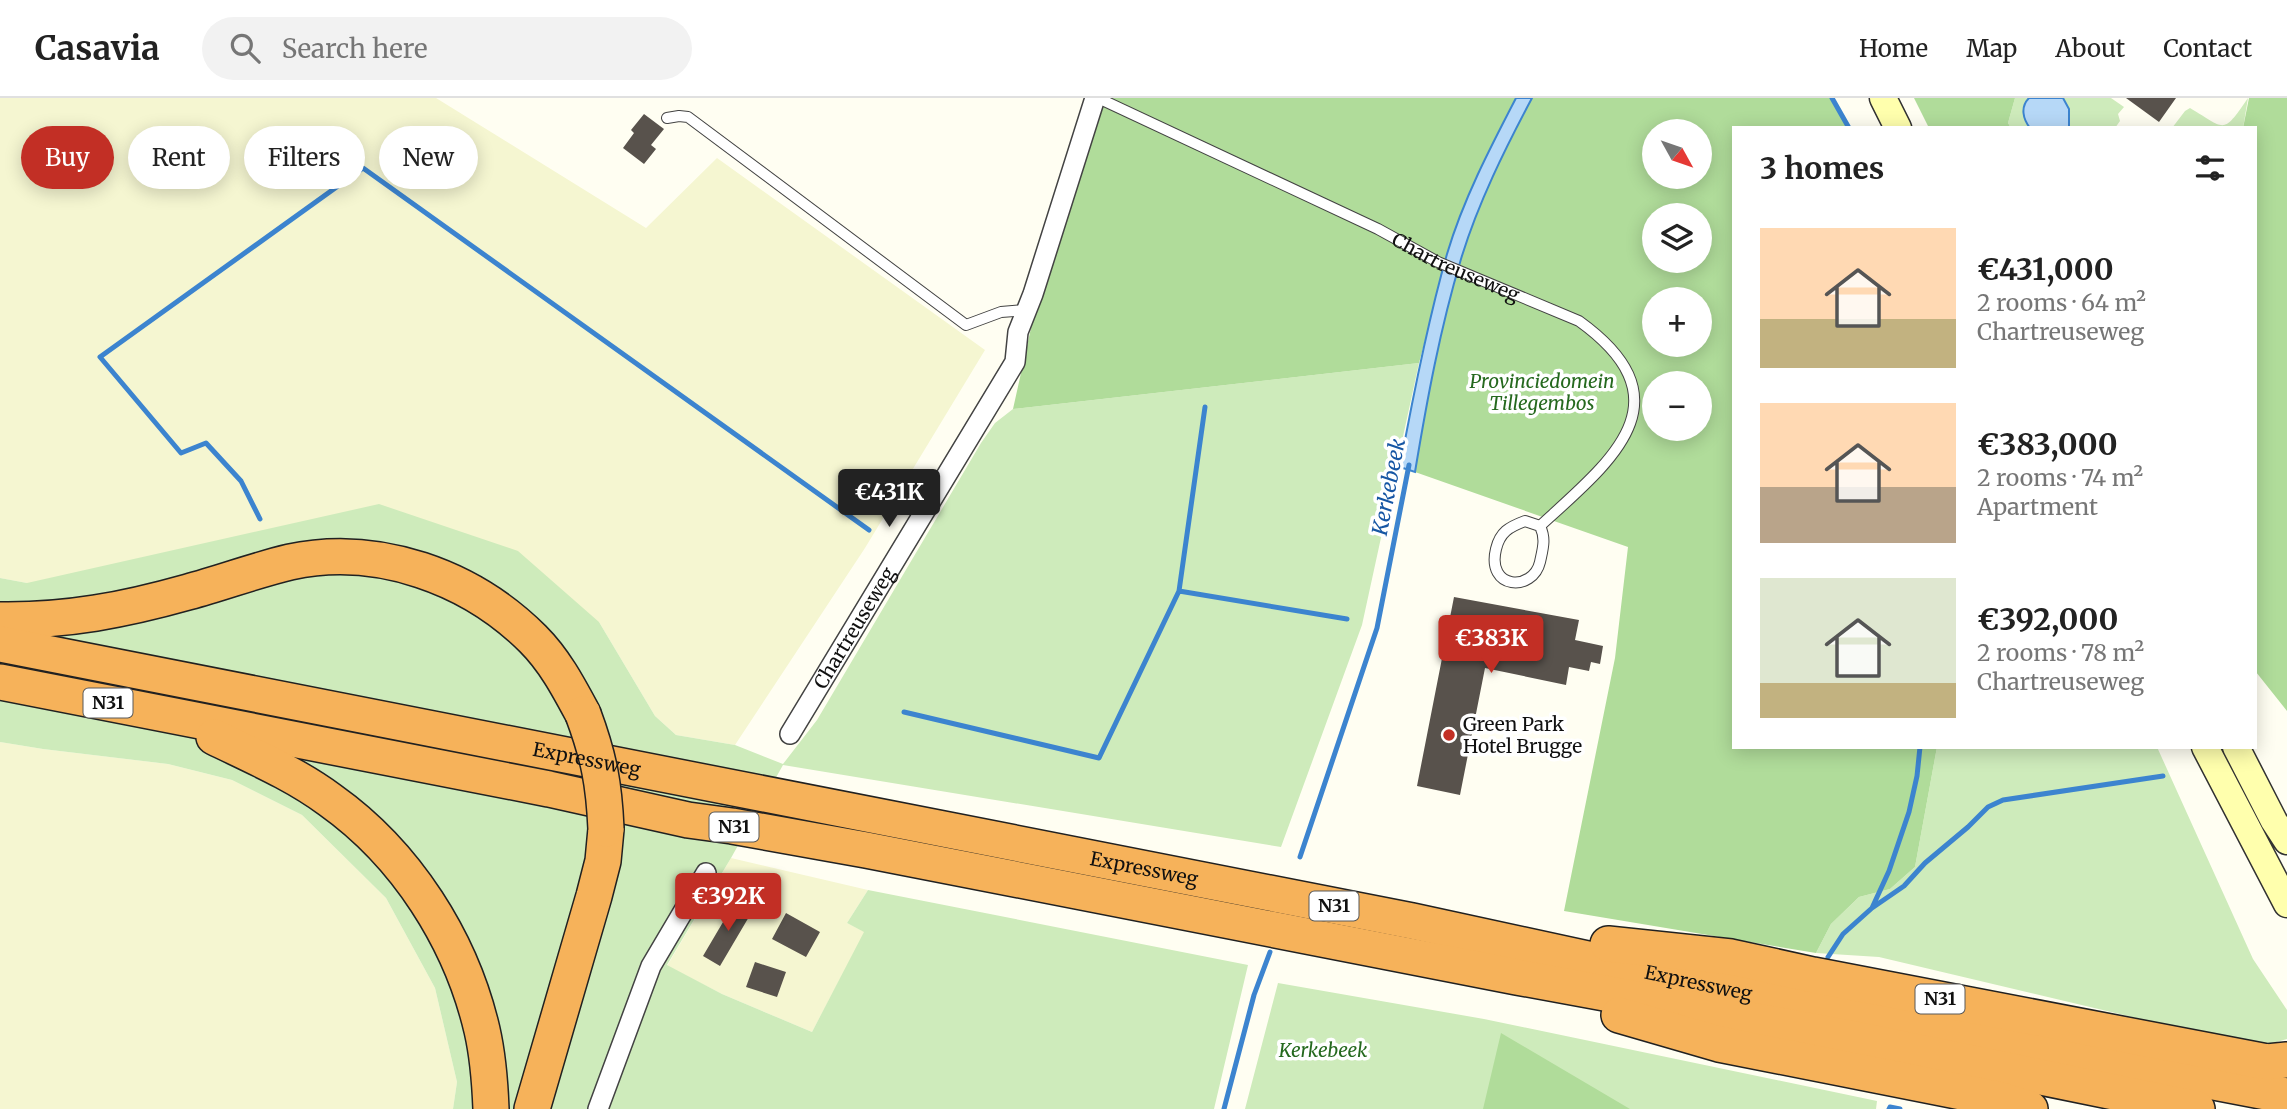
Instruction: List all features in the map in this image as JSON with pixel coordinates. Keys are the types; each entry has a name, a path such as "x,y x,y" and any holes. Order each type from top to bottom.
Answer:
{"highway":[{"path":"0,620 98,614 189,592 291,562 333,557 376,559 417,568 456,584 499,610 534,640 562,675 583,715 596,748 604,789 606,829 603,861 594,896 531,1109"},
{"name":"Expressweg","path":"0,644 1484,936 1704,984 2287,1096"},
{"name":"Expressweg","path":"0,682 549,789 688,820 866,850 1517,977 1850,1038 2197,1109"},
{"path":"172,716 290,775 331,800 364,827 397,862 426,901 450,942 469,986 482,1031 490,1077 491,1109"},
{"name":"N31","path":"1484,936 1593,942 1731,957 2267,1062 2287,1060"},
{"name":"N31","path":"1517,977 1633,1021 1719,1044 2002,1100 2029,1109"}],"main road":[{"path":"1882,98 1897,126"},
{"path":"2206,749 2287,904"},
{"path":"2237,749 2287,841"},
{"path":"2285,1109 2287,1104"}],"street":[{"name":"Chartreuseweg","path":"790,734 1015,362 1018,332 1096,98"},
{"path":"598,1109 652,965 706,873"}],"lane":[{"name":"Chartreuseweg","path":"1096,98 1378,229 1438,262 1579,321 1614,351 1629,373 1634,392 1632,415 1622,443 1602,470 1540,526"},
{"path":"667,118 688,117 965,325 1001,312 1027,310"},
{"path":"1524,521 1540,526 1545,537 1539,567 1530,579 1521,583 1506,581 1495,572 1493,561 1499,537 1509,526 1524,521"}],"green space":[{"path":"0,98 436,98 646,228 717,158 985,350 865,548 735,745 676,735 655,716 599,622 27,583 0,578"},
{"path":"1106,98 1516,98 1462,212 1448,253 1419,363 1013,409 1037,301"},
{"name":"Provinciedomein Tillegembos","path":"1532,98 1833,98 1848,126 1732,126 1732,749 1937,749 1915,867 1890,889 1859,897 1831,924 1816,953 1564,911 1615,658 1628,547 1415,472 1447,312 1461,259 1484,197"},
{"path":"1914,98 2015,98 2008,123 2010,126 1928,126"},
{"path":"2015,98 2111,98 2124,107 2118,114 2120,121 2116,126 2010,126 2008,123"},
{"path":"2248,98 2243,126 2174,126 2190,108 2217,124 2223,125 2233,119"},
{"path":"2249,98 2287,98 2287,711 2257,673 2257,126 2243,126"},
{"path":"1419,363 1362,625 1281,847 783,765 667,965 722,994 812,1032 864,932 847,923 868,890 1248,965 1214,1109 453,1109 457,1082 435,988 386,898 302,815 232,780 168,764 0,742 0,578 27,583 379,504 518,551 599,622 655,716 676,735 735,745 783,764 817,720 981,443 995,423 1013,409"},
{"path":"0,742 168,764 232,780 302,815 386,898 435,988 457,1082 453,1109 0,1109"},
{"path":"1937,749 2158,749 2253,959 2287,1010 2287,1039 2259,1047 1879,957 1816,953 1831,924 1859,897 1890,889 1915,867"},
{"path":"731,858 868,890 847,923 865,932 812,1032 722,994 667,966"},
{"name":"Kerkebeek","path":"1278,983 1484,1019 1877,1101 1876,1109 1245,1109"},
{"path":"1501,1033 1630,1109 1483,1109"}],"water":[{"path":"1516,98 1532,98 1475,217 1461,259 1435,365 1415,472 1400,467 1440,280 1453,234 1469,194"},
{"path":"2029,98 2063,98 2069,109 2069,126 2029,126 2024,105"}],"building":[{"path":"2126,98 2176,98 2159,122"},
{"path":"644,114 664,129 651,145 656,149 644,164 623,148 634,133 631,130"},
{"name":"Green Park Hotel Brugge","path":"1454,597 1579,620 1575,640 1603,646 1600,664 1591,662 1589,671 1569,667 1566,685 1485,668 1460,795 1417,786"},
{"path":"736,900 753,910 720,966 703,956"},
{"path":"786,913 820,932 806,957 772,939"},
{"path":"755,962 786,972 777,997 746,987"}],"waterway":[{"path":"1832,98 1848,126"},
{"path":"260,519 241,481 206,443 181,453 100,357 363,168 869,530"},
{"path":"904,712 1099,758 1179,591 1205,407"},
{"name":"Kerkebeek","path":"1300,857 1377,628 1409,465"},
{"path":"1179,591 1347,619"},
{"path":"1828,957 1843,934 1872,908 1889,871 1909,812 1920,749"},
{"path":"1872,908 1904,886 1925,863 1988,807 2003,800 2163,776"},
{"name":"Kerkebeek","path":"1224,1109 1254,995 1270,952"},
{"path":"1889,1109 1900,1109"}],"place":[{"name":"Green Park Hotel Brugge","path":"1449,735"}]}
